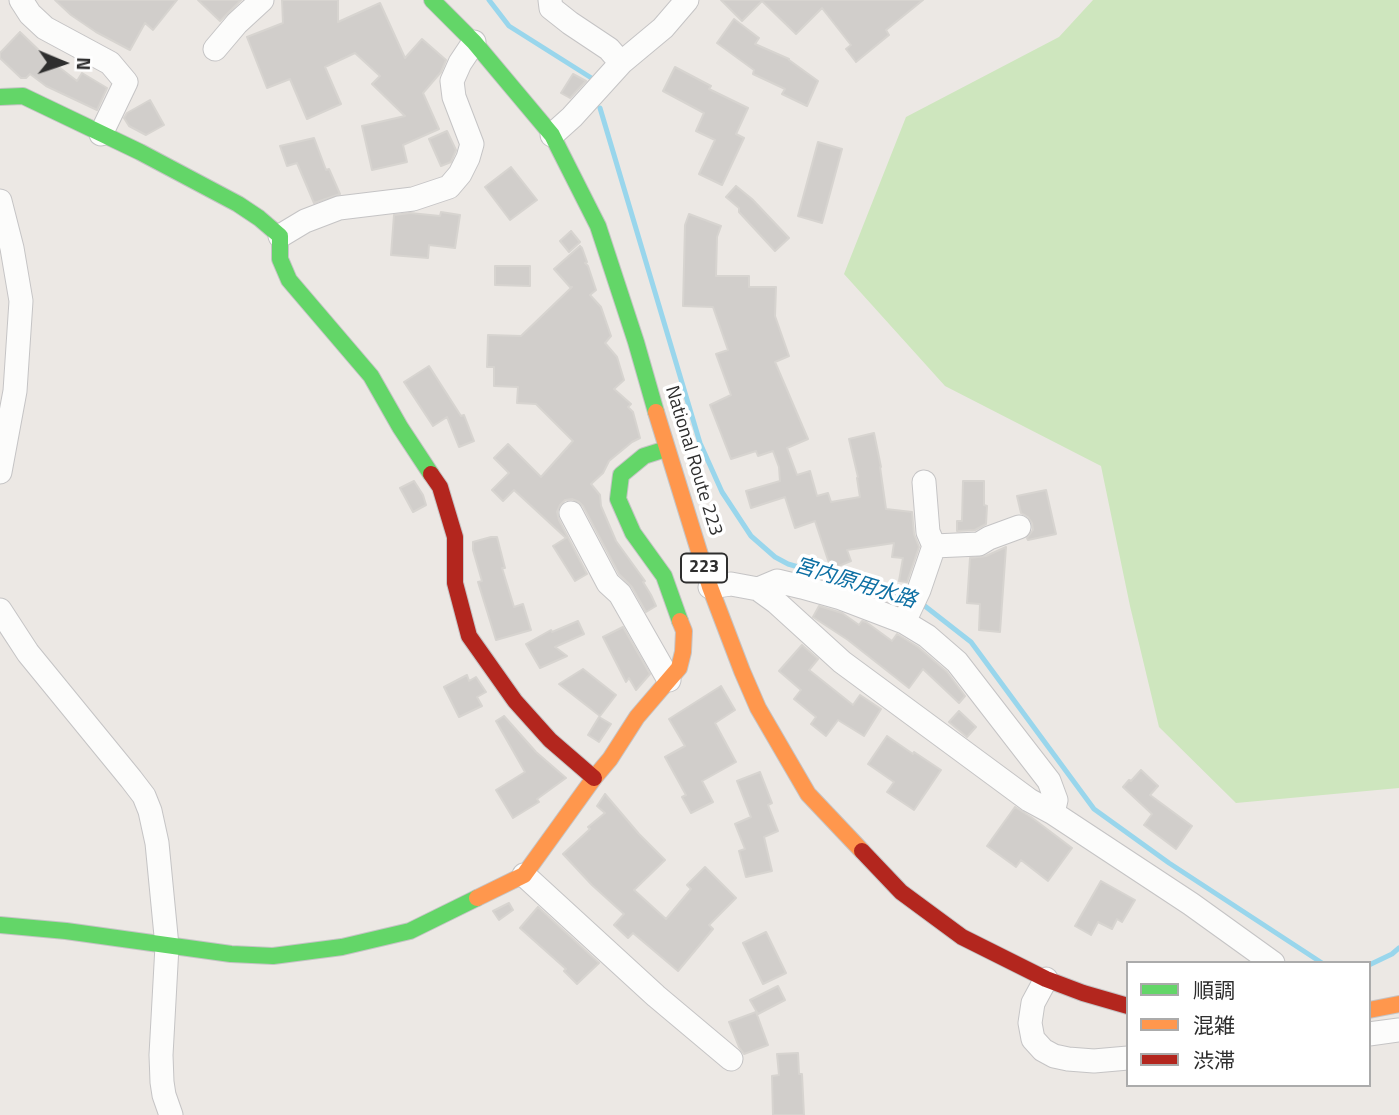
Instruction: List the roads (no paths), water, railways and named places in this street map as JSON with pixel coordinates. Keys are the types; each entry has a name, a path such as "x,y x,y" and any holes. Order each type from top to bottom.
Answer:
{"main road":[{"name":"National Route 223","path":"432,0 474,42 552,135 598,226 710,587 758,708 808,794 901,892 962,937 1046,979 1126,1005"},
{"path":"0,97 23,96 140,152 238,204 280,236 280,259 289,280 371,376 400,427 440,487 455,537 455,583 469,636 515,701 550,740 594,778"},
{"path":"0,925 66,931 231,954 273,956 307,953 410,931 524,875 610,759 637,716 679,668 684,631 664,576 633,533 618,499 621,475 644,456 667,449"},
{"path":"1371,1010 1399,1004"}],"street":[{"path":"21,0 30,14 45,28 110,63 126,82 101,134"},
{"path":"215,49 237,23 262,0"},
{"path":"550,0 551,8 609,50 621,63"},
{"path":"552,135 621,63 663,28 687,0"},
{"path":"280,236 305,221 339,208 413,199 449,187 460,174 472,144 454,97 452,81 460,62 474,42"},
{"path":"0,201 12,248 20,301 15,391 0,472"},
{"path":"906,618 934,546 928,532 923,482"},
{"path":"571,513 608,583 620,594 669,680"},
{"path":"934,546 979,544 1019,527"},
{"path":"758,589 776,581 906,618 957,662 1049,781 1056,800 1053,813"},
{"path":"710,587 731,584 758,589 842,662 1029,800 1191,904 1270,961"},
{"path":"0,610 28,653 144,796 150,811 157,843 167,946 161,1055 162,1082 171,1115"},
{"path":"524,875 656,996 731,1059"},
{"path":"1046,979 1033,1003 1030,1023 1033,1039 1044,1051 1068,1059 1094,1061 1126,1058"},
{"path":"1371,1034 1399,1030"}],"waterway":[{"name":"宮内原用水路","path":"489,0 509,26 593,79"},
{"name":"宮内原用水路","path":"600,108 700,443 722,492 751,536 775,557 788,564 908,599"},
{"name":"宮内原用水路","path":"921,603 971,642 1094,809 1169,863 1319,961"},
{"name":"宮内原用水路","path":"1371,964 1399,948"}]}
